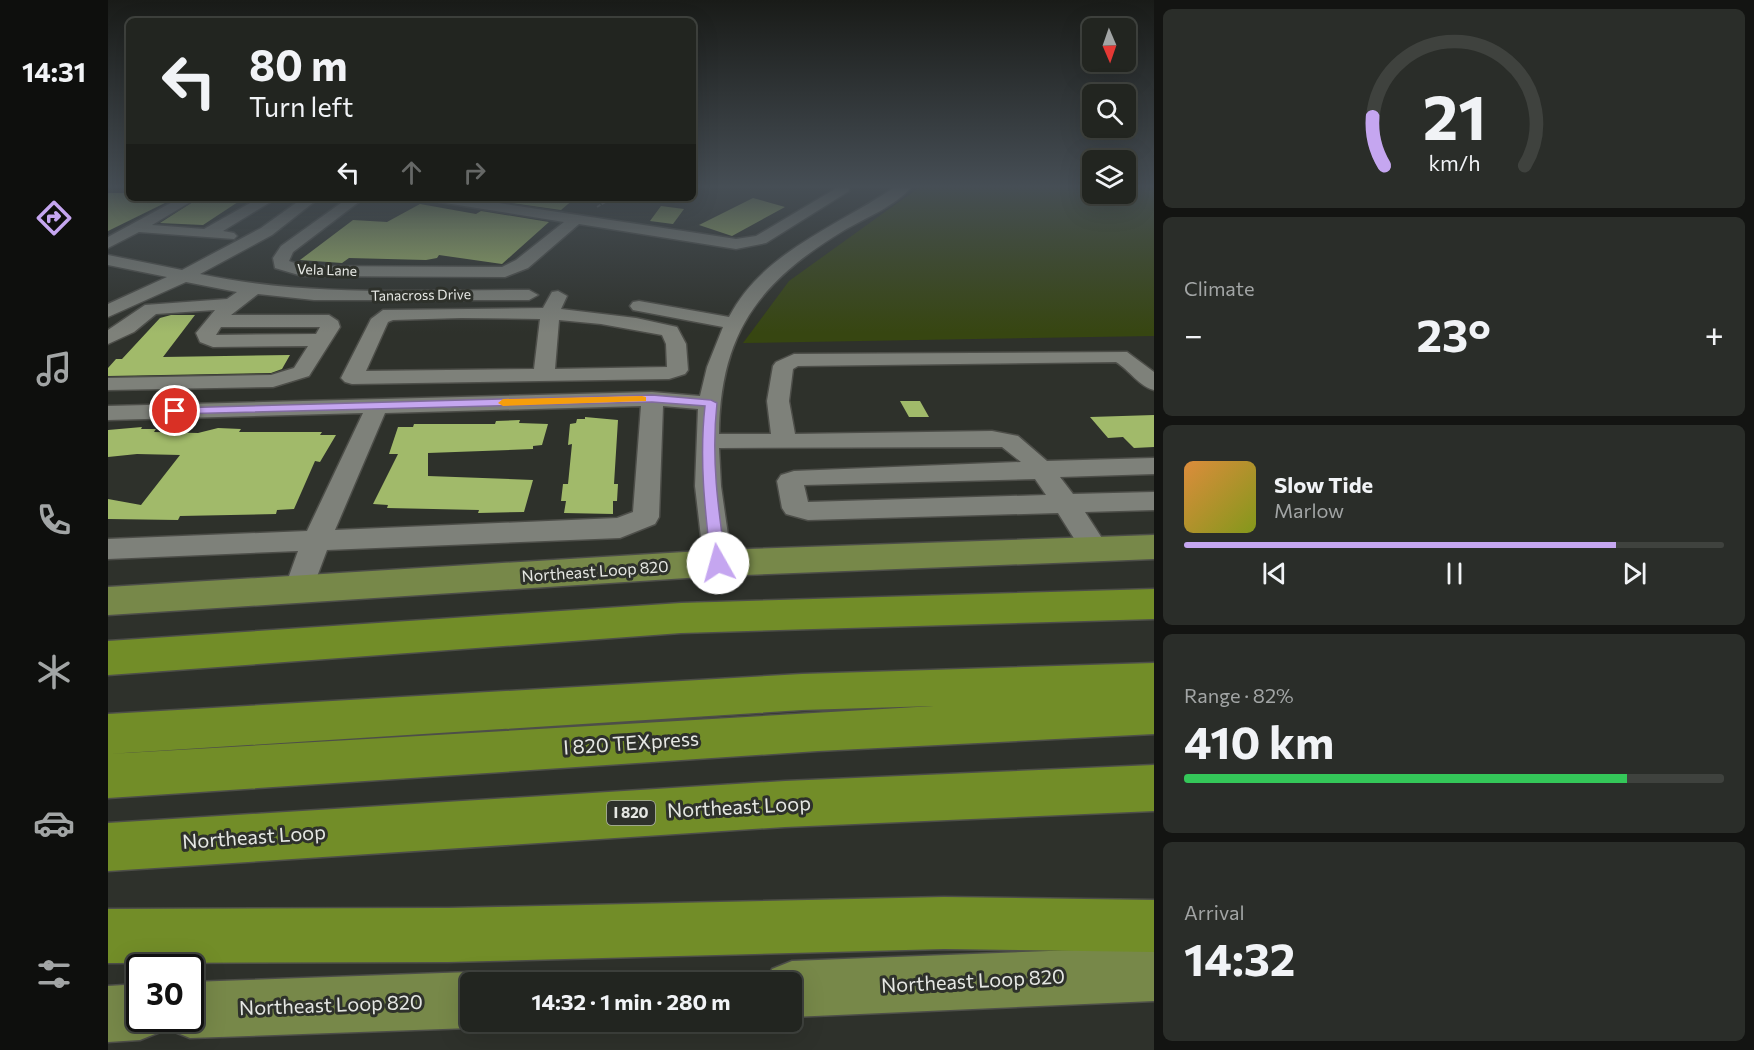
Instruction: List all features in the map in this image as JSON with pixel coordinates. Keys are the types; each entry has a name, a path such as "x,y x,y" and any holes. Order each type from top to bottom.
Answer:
{"highway":[{"path":"108,658 681,618 1154,604"},
{"path":"108,734 802,692 1154,681"},
{"name":"I 820 TEXpress","path":"108,776 818,731 1154,715"},
{"name":"Northeast Loop","path":"108,847 785,804 1154,788"},
{"path":"108,936 448,935 944,922 1154,927"}],"main road":[{"name":"Northeast Loop 820","path":"108,601 718,563 1154,547"},
{"name":"Northeast Loop 820","path":"802,989 1154,974"},
{"name":"Northeast Loop 820","path":"204,1010 460,1000"},
{"path":"108,1014 126,1013"}],"street":[{"path":"112,241 175,245 200,235"},
{"path":"221,235 229,236"},
{"path":"108,311 183,276 259,235"},
{"name":"Vela Lane","path":"306,235 287,249 280,264 302,271 370,271"},
{"path":"357,296 370,271 505,272 522,264 557,235"},
{"path":"676,235 736,244 750,243 768,235"},
{"path":"718,563 708,485 707,441 715,373 742,309 778,268 829,235"},
{"path":"108,295 229,236"},
{"name":"Tanacross Drive","path":"108,260 255,288 357,296 468,293 554,304 622,304 735,324"},
{"path":"376,295 388,271"},
{"path":"108,384 273,381 290,378 302,372 330,327 329,321 324,319 216,321 231,304 255,288"},
{"path":"108,338 127,328 151,309 231,304"},
{"path":"544,375 554,304"},
{"path":"554,304 670,331 676,344 678,370 669,373 544,375 352,378 380,319 390,314 554,304"},
{"path":"784,441 778,401 779,389 783,366 795,360 1120,356 1136,366 1154,384"},
{"path":"108,413 652,399 711,403"},
{"path":"108,549 620,528 646,517 652,399"},
{"path":"299,590 316,541 377,406"},
{"path":"707,441 992,438 1011,441 1026,453 1040,470 1095,549"},
{"path":"1154,466 803,477 790,481 790,494 795,508 808,511 1154,501"}],"green space":[{"path":"853,235 1154,235 1154,336 743,343 789,281"}],"building":[{"path":"333,235 534,235 502,264 439,255 437,258 426,260 349,258 342,263 300,260"},
{"path":"171,315 195,315 163,357 290,355 282,369 271,373 108,376 108,368 116,359 122,359 160,318"},
{"path":"900,401 920,401 929,417 909,417"},
{"path":"1154,415 1154,447 1134,448 1123,437 1108,438 1090,417"},
{"path":"585,417 618,420 614,484 618,484 617,501 613,501 613,514 564,513 566,501 561,501 563,484 568,484 572,444 568,445 570,424 576,423 577,419 585,419"},
{"path":"520,420 519,423 548,424 542,445 533,446 533,449 428,453 428,476 533,480 524,512 478,513 479,510 387,508 388,505 373,504 398,454 389,454 398,427 413,427 414,424 495,424 496,421"},
{"path":"142,427 141,429 156,429 154,432 198,433 218,428 241,429 239,432 322,432 320,435 336,435 320,462 315,461 294,509 277,510 276,514 180,516 178,520 108,519 108,499 141,505 180,455 137,454 108,457 108,430"}],"slow traffic":[{"path":"503,403 642,399"}],"route":[{"path":"175,411 652,399 711,403 707,441 708,485 718,563"}]}
